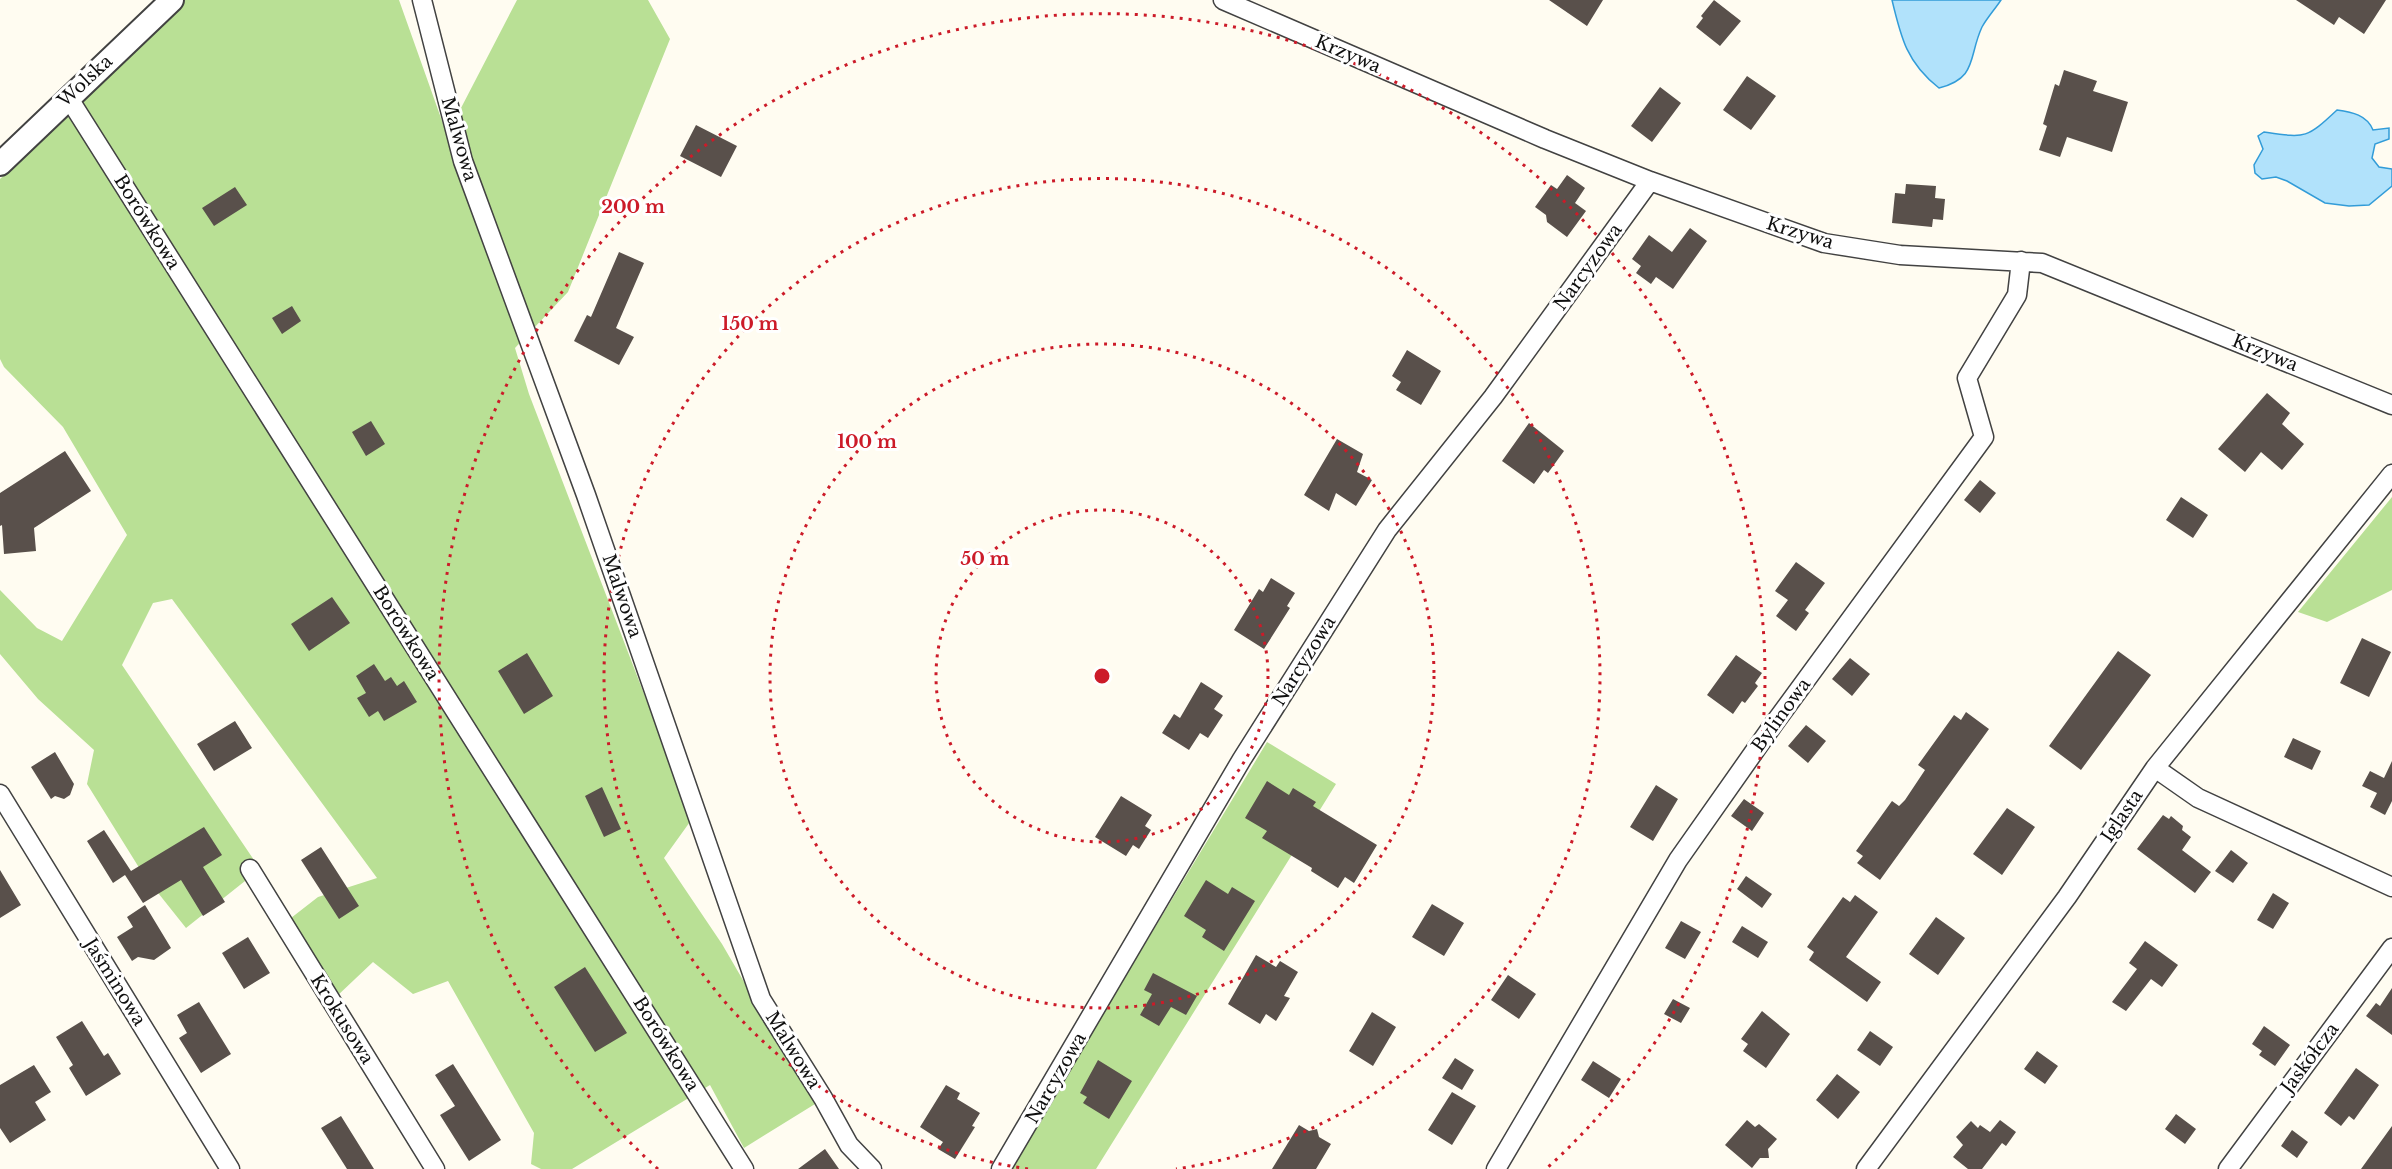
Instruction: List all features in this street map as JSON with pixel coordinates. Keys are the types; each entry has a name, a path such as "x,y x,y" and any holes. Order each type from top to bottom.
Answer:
{"street":[{"name":"Wolska","path":"0,164 172,0"},
{"name":"Malwowa","path":"422,0 463,161 586,495 761,999 823,1098 849,1145 872,1169"},
{"name":"Krzywa","path":"1223,0 1545,139 1650,181 1824,243 1900,255 2042,263 2069,272 2392,405"},
{"name":"Borówkowa","path":"68,97 744,1169"},
{"name":"Narcyzowa","path":"1001,1169 1242,759 1387,530 1493,397 1650,181"},
{"name":"Bylinowa","path":"1496,1169 1678,860 1773,725 1984,437 1967,378 2018,296 2021,261"},
{"name":"Iglasta","path":"1866,1169 2067,897 2155,768 2392,474"},
{"path":"2155,768 2198,798 2392,887"},
{"name":"Jaśminowa","path":"0,794 230,1169"},
{"name":"Krokusowa","path":"250,869 435,1169"},
{"name":"Jaskółcza","path":"2228,1169 2392,948"}],"green space":[{"path":"185,0 399,0 447,135 517,0 648,0 670,39 568,292 515,348 529,394 692,819 664,858 722,944 815,1104 744,1148 710,1085 572,1169 541,1169 531,1164 534,1133 448,981 413,994 373,962 336,997 282,925 318,897 377,878 172,599 153,603 122,665 260,869 186,928 143,874 87,784 94,750 38,699 0,654 0,590 37,628 62,641 127,535 63,427 4,367 0,359 0,179"},
{"path":"2392,497 2392,590 2327,622 2298,612"},
{"path":"1267,742 1336,784 1096,1169 1009,1169"}],"water":[{"path":"1892,0 2001,0 1982,27 1966,72 1951,84 1939,88 1928,79 1912,59 1902,38"},
{"path":"2337,110 2353,113 2363,118 2373,130 2389,128 2389,139 2375,144 2372,158 2379,167 2392,169 2392,186 2369,205 2349,206 2325,203 2287,181 2276,177 2262,179 2255,173 2254,165 2263,149 2258,136 2264,132 2305,134 2318,127"}],"building":[{"path":"1549,0 1603,0 1587,26"},
{"path":"1714,0 1741,21 1720,46 1696,27 1703,18 1701,16"},
{"path":"2296,0 2386,0 2364,34 2339,17 2334,25"},
{"path":"2064,70 2097,81 2093,91 2128,102 2112,152 2067,137 2060,157 2039,150 2047,126 2043,124 2055,84 2059,86"},
{"path":"1747,76 1776,96 1751,130 1723,110"},
{"path":"1660,87 1681,103 1652,142 1631,126"},
{"path":"696,125 737,146 721,177 680,156"},
{"path":"1567,175 1585,188 1575,203 1586,211 1567,237 1547,222 1546,215 1535,207 1551,185 1557,189"},
{"path":"1906,184 1936,186 1935,198 1945,199 1943,220 1933,219 1932,227 1892,223 1895,193 1905,194"},
{"path":"235,187 247,205 214,226 202,208"},
{"path":"1690,228 1707,241 1673,289 1656,277 1651,284 1636,273 1641,266 1632,259 1649,235 1672,252"},
{"path":"619,252 644,263 616,328 634,337 619,365 574,341 587,315 591,317"},
{"path":"292,306 301,321 282,334 272,318"},
{"path":"1407,350 1441,371 1421,405 1396,390 1401,382 1392,376"},
{"path":"2267,393 2290,413 2282,424 2304,444 2282,470 2261,452 2245,472 2218,449"},
{"path":"371,421 385,444 366,456 352,432"},
{"path":"1529,423 1564,451 1548,473 1544,470 1534,484 1502,461"},
{"path":"1337,439 1363,454 1357,472 1372,480 1356,506 1336,493 1329,511 1304,495"},
{"path":"65,451 91,491 34,528 36,551 4,554 2,525 0,526 0,493"},
{"path":"1980,480 1996,493 1980,513 1964,500"},
{"path":"2181,497 2208,515 2193,538 2166,520"},
{"path":"1796,562 1825,583 1805,610 1809,613 1796,631 1776,616 1788,600 1775,591"},
{"path":"1271,578 1295,593 1287,606 1290,608 1264,649 1234,630 1259,589 1263,592"},
{"path":"332,597 350,623 309,651 291,624"},
{"path":"2362,638 2391,652 2369,697 2340,683"},
{"path":"2118,651 2151,675 2081,770 2049,746"},
{"path":"527,653 553,696 524,714 498,671"},
{"path":"1736,655 1762,673 1755,683 1758,686 1745,703 1742,701 1733,714 1707,695"},
{"path":"1850,658 1870,674 1852,696 1832,679"},
{"path":"374,664 385,681 391,677 397,686 404,681 417,702 384,721 378,711 369,717 357,698 366,693 356,676"},
{"path":"1201,682 1223,696 1214,709 1223,715 1208,738 1200,733 1189,750 1162,733 1174,714 1180,718"},
{"path":"1966,712 1989,729 1880,880 1857,863 1863,856 1856,851 1892,801 1899,806 1905,800 1925,770 1918,765 1954,715 1961,720"},
{"path":"235,721 252,748 214,771 197,744"},
{"path":"1806,725 1826,741 1808,763 1788,746"},
{"path":"2293,738 2321,751 2312,770 2284,757"},
{"path":"55,752 74,784 70,795 64,799 55,796 51,799 31,767"},
{"path":"2392,761 2392,801 2385,815 2370,807 2377,793 2362,786 2370,771 2384,778"},
{"path":"1267,781 1289,795 1293,788 1316,802 1313,806 1377,845 1354,883 1345,877 1338,888 1311,871 1312,868 1262,838 1267,831 1245,818"},
{"path":"1656,785 1678,799 1653,841 1630,827"},
{"path":"602,787 621,829 604,837 585,796"},
{"path":"1121,796 1152,815 1145,826 1151,830 1139,849 1133,845 1126,856 1095,837"},
{"path":"1744,799 1764,813 1752,831 1731,816"},
{"path":"2007,808 2035,827 2002,875 1973,854"},
{"path":"2163,815 2169,819 2171,816 2183,826 2182,830 2191,837 2182,850 2211,872 2195,893 2137,849"},
{"path":"204,827 222,855 203,867 225,902 203,916 181,880 143,903 125,875 113,883 87,841 104,830 131,871"},
{"path":"321,847 359,906 339,919 301,860"},
{"path":"2231,850 2248,863 2233,883 2215,871"},
{"path":"0,870 21,905 0,918"},
{"path":"1746,876 1772,894 1762,908 1737,889"},
{"path":"1206,880 1228,894 1232,887 1255,901 1224,951 1202,937 1206,930 1184,916"},
{"path":"2273,893 2289,903 2273,929 2257,920"},
{"path":"1855,895 1878,912 1846,957 1881,982 1867,1002 1809,960 1814,952 1807,947 1843,897 1850,902"},
{"path":"1432,904 1464,923 1444,956 1412,937"},
{"path":"145,905 171,948 154,960 138,957 132,961 117,937 133,927 127,917"},
{"path":"1936,917 1965,938 1938,975 1909,954"},
{"path":"1681,921 1701,932 1685,959 1665,948"},
{"path":"1742,926 1768,942 1758,958 1732,942"},
{"path":"248,937 270,973 244,989 222,953"},
{"path":"2145,941 2178,965 2162,987 2151,979 2126,1011 2112,1002 2137,969 2129,963"},
{"path":"1256,955 1276,967 1280,961 1298,972 1284,996 1290,998 1276,1021 1266,1014 1260,1024 1228,1004"},
{"path":"585,967 627,1033 595,1052 554,987"},
{"path":"1153,973 1197,996 1186,1015 1171,1007 1159,1026 1140,1015 1152,994 1144,990"},
{"path":"1508,975 1536,994 1519,1019 1491,1000"},
{"path":"2392,988 2392,1035 2366,1016 2376,1003 2380,1006"},
{"path":"1673,999 1690,1008 1681,1023 1664,1014"},
{"path":"199,1002 231,1054 201,1073 179,1038 187,1033 177,1015"},
{"path":"1762,1011 1790,1034 1766,1068 1743,1051 1748,1044 1741,1039"},
{"path":"1372,1012 1396,1027 1373,1066 1349,1051"},
{"path":"82,1021 104,1056 108,1053 121,1074 86,1096 69,1068 73,1065 56,1037"},
{"path":"2264,1026 2290,1045 2275,1066 2259,1055 2262,1051 2252,1044"},
{"path":"1870,1031 1893,1047 1880,1066 1857,1050"},
{"path":"2037,1051 2058,1066 2045,1084 2024,1069"},
{"path":"1455,1058 1474,1070 1462,1090 1442,1078"},
{"path":"1098,1060 1132,1081 1109,1119 1083,1103 1087,1097 1080,1093"},
{"path":"1593,1061 1621,1079 1609,1098 1581,1080"},
{"path":"453,1064 501,1140 469,1161 440,1115 455,1106 435,1075"},
{"path":"34,1065 51,1092 35,1102 46,1120 10,1143 0,1128 0,1085"},
{"path":"2356,1068 2379,1085 2354,1120 2349,1116 2341,1126 2324,1113"},
{"path":"1837,1074 1860,1092 1838,1119 1816,1100"},
{"path":"946,1085 960,1093 957,1099 980,1113 972,1126 975,1127 955,1159 938,1149 943,1142 920,1127"},
{"path":"1452,1092 1476,1106 1452,1145 1428,1130"},
{"path":"2176,1114 2196,1129 2185,1144 2165,1129"},
{"path":"341,1116 374,1169 347,1169 321,1128"},
{"path":"1747,1120 1755,1127 1759,1124 1777,1139 1768,1149 1769,1158 1760,1158 1752,1168 1725,1145"},
{"path":"2000,1120 2016,1132 2006,1146 2002,1143 1982,1169 1968,1169 1953,1157 1963,1145 1956,1137 1971,1121 1978,1128 1980,1125 1990,1132"},
{"path":"1299,1125 1309,1131 1317,1129 1319,1137 1331,1144 1316,1169 1272,1169"},
{"path":"2392,1126 2392,1169 2361,1169"},
{"path":"2292,1130 2308,1142 2297,1158 2281,1146"},
{"path":"825,1149 839,1169 798,1169"}]}
